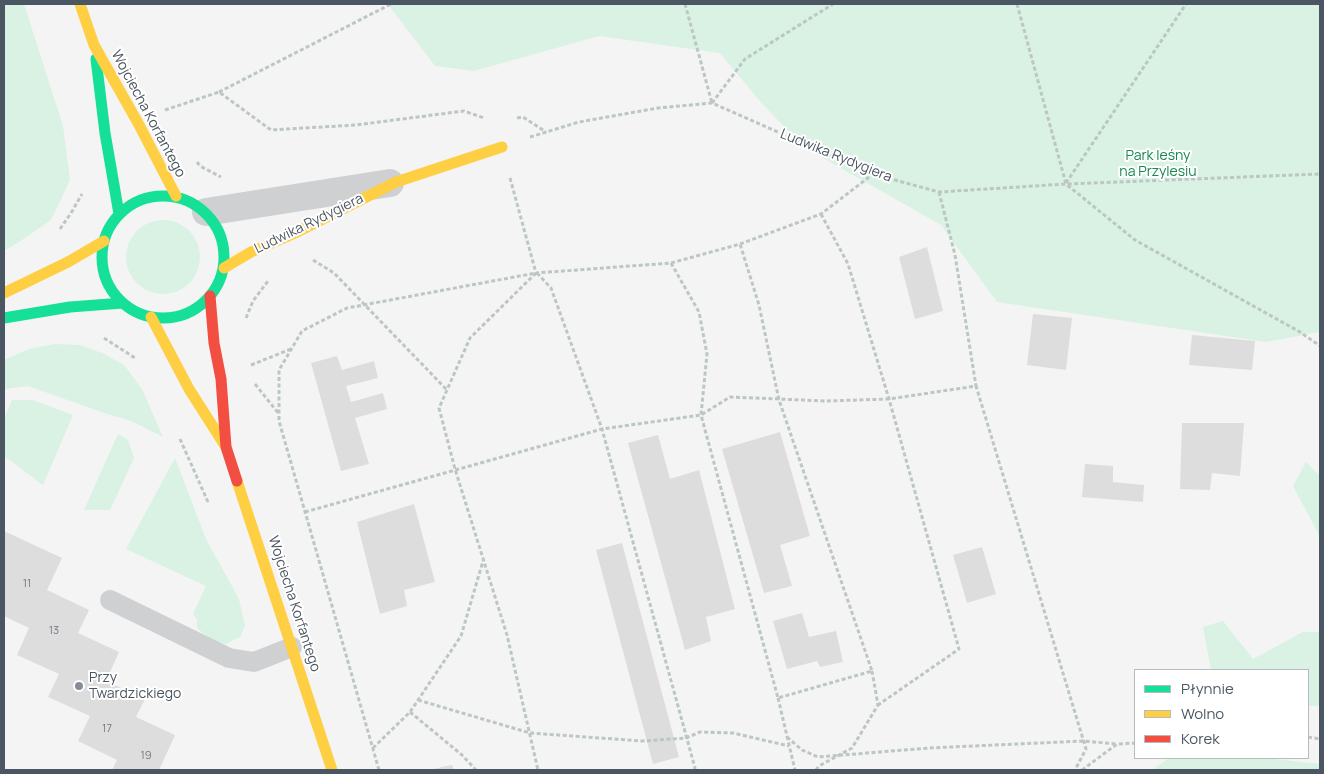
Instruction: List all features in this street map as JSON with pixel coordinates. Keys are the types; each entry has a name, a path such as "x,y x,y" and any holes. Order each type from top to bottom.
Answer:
{"street":[{"name":"Wojciecha Korfantego","path":"80,4 94,46 105,133 119,214"},
{"name":"Wojciecha Korfantego","path":"94,46 138,123 176,196"},
{"name":"Ludwika Rydygiera","path":"224,268 251,252 396,182 502,147"},
{"name":"Ludwika Rydygiera","path":"206,212 396,182"},
{"path":"155,196 176,196 192,202 206,212 222,237 224,250 224,268 210,296 196,308 177,316 151,317 136,312 124,303 112,290 105,276 102,260 104,242 110,226 119,214 134,203 155,196"},
{"path":"4,293 104,242"},
{"name":"Wojciecha Korfantego","path":"210,296 214,343 221,379 226,448 332,770"},
{"path":"4,318 70,307 124,303"},
{"name":"Wojciecha Korfantego","path":"151,317 188,389 226,448"}],"lane":[{"path":"110,600 229,658 254,662 292,647"}],"path":[{"path":"159,112 219,92 391,4"},
{"path":"685,4 712,103"},
{"path":"712,103 745,59 833,4"},
{"path":"1017,4 1066,184 1135,240 1300,332 1320,346"},
{"path":"1066,184 1186,4"},
{"path":"219,92 271,130 356,125 464,111 491,121"},
{"name":"Ludwika Rydygiera","path":"502,147 579,122 658,108 712,103 873,174 939,192 1066,184 1320,174"},
{"path":"515,118 523,117 547,132"},
{"path":"502,147 536,273 551,288 602,429 694,770"},
{"path":"379,770 279,421 279,370 302,332 346,308 364,304 536,273 671,263 740,244 821,214 873,174"},
{"path":"54,234 71,213 84,185"},
{"path":"939,192 954,255 976,386 1086,749 1075,770"},
{"path":"816,770 819,766 852,748 878,705 959,649 890,399 848,264 821,214"},
{"path":"740,244 759,305 780,400 872,671 878,705"},
{"path":"306,255 334,273 447,390"},
{"path":"671,263 700,312 707,354 701,414 778,698 795,770"},
{"path":"536,273 470,338 439,408 455,469 507,635 538,770"},
{"path":"242,368 292,349"},
{"path":"255,384 279,415"},
{"path":"305,512 602,429 701,414 730,397 826,401 890,399 976,386"},
{"path":"179,435 208,503"},
{"path":"373,748 410,712 461,636 483,559"},
{"path":"778,698 872,671"},
{"path":"418,700 530,734 642,741 686,738 700,732 733,733 789,746"},
{"path":"410,712 462,755 476,770"},
{"path":"787,737 802,750 818,758 929,748 1084,741 1117,744 1134,742"},
{"path":"1082,770 1117,744"}],"green space":[{"path":"4,4 24,4 63,126 70,180 51,220 4,251"},
{"name":"Park leśny na Przylesiu","path":"390,4 1320,4 1320,332 1266,342 997,302 941,225 802,146 759,100 720,53 599,36 474,71 435,66 390,7"},
{"path":"163,220 184,226 194,236 200,257 194,278 184,288 163,294 142,288 132,278 126,257 132,236 142,226"},
{"path":"54,344 80,345 102,353 124,365 142,389 163,437 131,421 28,386 4,389 4,360 29,349"},
{"path":"12,400 33,400 73,415 43,485 4,456 4,419"},
{"path":"118,434 128,440 134,458 110,510 84,510"},
{"path":"175,458 206,539 239,599 245,626 240,637 226,644 211,640 197,628 197,620 193,614 206,586 126,549"},
{"path":"1306,462 1320,476 1320,537 1293,486"},
{"path":"1223,621 1253,659 1303,632 1320,632 1320,706 1309,706 1309,669 1211,669 1203,627"},
{"path":"1168,759 1274,759 1320,764 1320,770 1152,770"}],"building":[{"path":"927,247 943,311 915,319 899,257"},
{"path":"1033,314 1072,318 1066,370 1027,365"},
{"path":"1192,335 1255,341 1252,370 1189,365"},
{"path":"337,356 342,370 374,361 378,378 346,386 351,402 383,393 387,409 355,418 369,464 341,471 311,363"},
{"path":"1182,423 1244,423 1240,476 1212,473 1210,490 1180,489"},
{"path":"780,432 810,536 780,545 792,586 764,593 722,449"},
{"path":"658,435 670,479 699,470 735,609 706,617 711,641 685,650 628,443"},
{"path":"1085,464 1113,466 1113,482 1144,485 1143,502 1082,497"},
{"path":"414,504 435,582 404,590 407,606 380,614 357,522"},
{"path":"4,531 62,558 47,590 89,610 78,633 119,652 106,681 145,699 136,717 175,735 159,770 112,770 117,760 78,741 90,716 48,697 59,674 17,655 29,628 4,616"},
{"path":"622,543 679,757 653,764 596,550"},
{"path":"982,547 996,594 967,603 953,555"},
{"path":"802,613 809,637 836,631 843,662 820,667 817,661 787,669 773,621"},
{"path":"452,765 454,770 433,770 433,769"}],"traffic: fast":[{"path":"96,59 105,133 119,214"},
{"path":"163,196 175,197 186,201 197,206 206,214 214,223 219,234 223,245 224,257 223,269 219,280 214,291 206,300 197,308 186,313 175,317 163,318 151,317 140,313 129,308 120,300 112,291 107,280 103,269 102,257 103,245 107,234 112,223 120,214 129,206 140,201 151,197 163,196"},
{"path":"4,318 70,307 123,303"}],"traffic: slow":[{"path":"80,4 94,45 176,196"},
{"path":"224,268 251,252 295,233 396,182 502,147"},
{"path":"4,293 68,262 104,241"},
{"path":"151,317 189,389 224,444"},
{"path":"237,481 332,770"}],"traffic: jam":[{"path":"210,296 214,343 221,379 226,447 237,481"}],"place":[{"name":"Przy Twardzickiego","path":"79,686"}]}
